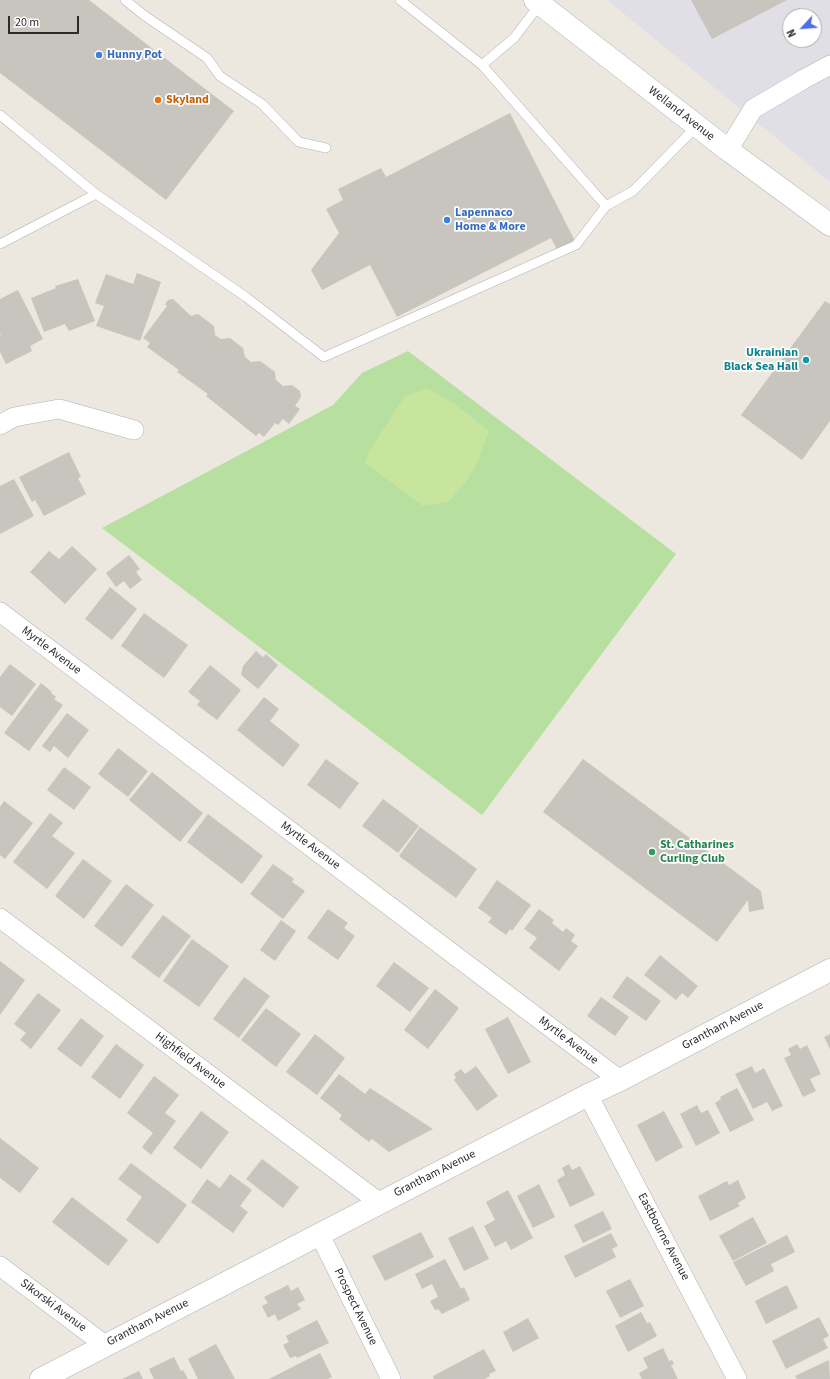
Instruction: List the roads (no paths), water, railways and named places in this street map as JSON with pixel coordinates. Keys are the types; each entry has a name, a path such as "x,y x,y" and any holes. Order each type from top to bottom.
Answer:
{"street":[{"name":"Welland Avenue","path":"537,2 728,150 830,225"},
{"path":"728,150 754,109 804,79 830,66"},
{"path":"0,425 14,417 59,409 134,430"},
{"name":"Myrtle Avenue","path":"0,612 620,1080"},
{"name":"Highfield Avenue","path":"0,918 380,1203"},
{"name":"Grantham Avenue","path":"41,1379 830,970"},
{"name":"Eastbourne Avenue","path":"588,1095 737,1379"},
{"name":"Prospect Avenue","path":"320,1235 391,1379"},
{"name":"Sikorski Avenue","path":"0,1266 105,1345"}],"lane":[{"path":"124,0 206,58 220,76 262,104 299,142 326,148"},
{"path":"400,0 482,65 606,206"},
{"path":"482,65 514,38 537,2"},
{"path":"0,115 96,194 246,297 324,357 576,245 606,206 633,191 697,126"},
{"path":"0,244 96,194"}],"place":[{"name":"Hunny Pot","path":"99,55"},
{"name":"Skyland","path":"158,100"},
{"name":"Lapennaco Home & More","path":"447,220"},
{"name":"Ukrainian Black Sea Hall","path":"806,360"},
{"name":"St. Catharines Curling Club","path":"652,852"}]}
